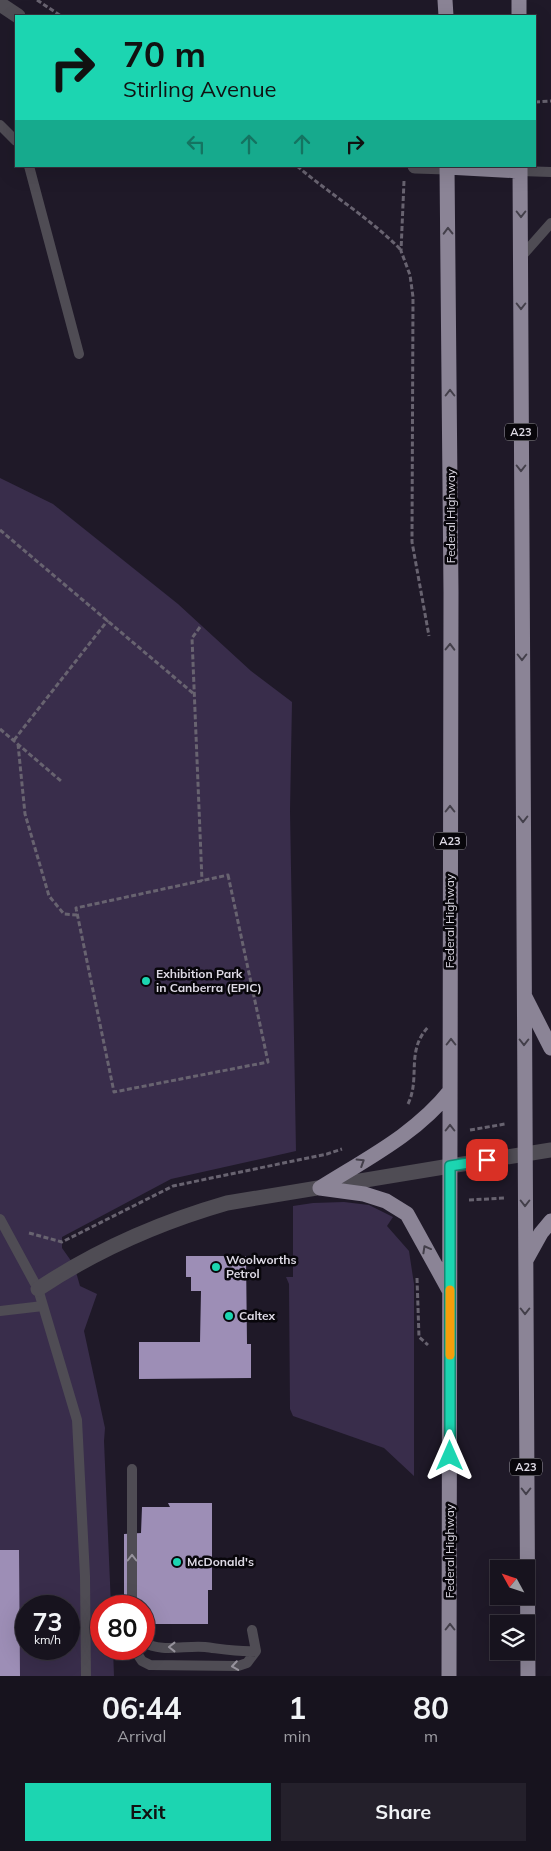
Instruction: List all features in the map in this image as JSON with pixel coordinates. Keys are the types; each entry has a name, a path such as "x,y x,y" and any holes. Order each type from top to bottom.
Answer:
{"highway":[{"path":"445,0 446,15"},
{"path":"519,0 519,15"},
{"path":"447,167 520,169"},
{"name":"Federal Highway","path":"447,167 451,1003 449,1676"},
{"name":"A23","path":"520,169 528,1676"},
{"path":"524,993 551,1048"},
{"path":"320,1188 416,1127 435,1109 450,1090"},
{"path":"320,1188 364,1194 386,1201 407,1214 450,1292"},
{"path":"525,1262 541,1233 551,1221"}],"street":[{"path":"0,4 16,15"},
{"path":"409,171 447,167"},
{"path":"38,1289 74,1265 191,1214 227,1203 551,1150"}],"lane":[{"path":"0,125 15,140"},
{"path":"29,167 79,354"},
{"path":"520,169 551,172"},
{"path":"521,257 551,223"},
{"path":"0,1219 38,1289 77,1420 85,1576 86,1676"},
{"path":"0,1311 43,1306"},
{"path":"132,1469 132,1595"},
{"path":"141,1660 150,1665 229,1667 247,1663 256,1650 252,1630"},
{"path":"155,1646 204,1647 241,1652 256,1650"}],"path":[{"path":"37,0 60,15"},
{"path":"536,102 551,101"},
{"path":"298,167 328,192 366,218 401,251 410,275 413,297 412,542 428,634 450,663"},
{"path":"401,251 409,171"},
{"path":"0,530 195,695"},
{"path":"14,740 108,620"},
{"path":"200,627 192,638 202,881"},
{"path":"0,729 61,781"},
{"path":"18,744 25,814 49,896 64,914 77,915"},
{"path":"228,875 268,1062 114,1092 77,915 76,908 228,875"},
{"path":"404,1111 412,1094 414,1057 420,1035 451,1003"},
{"path":"450,1134 524,1121"},
{"path":"6,1231 24,1231 62,1242 173,1186 327,1154 350,1146"},
{"path":"451,1201 525,1197"},
{"path":"417,1272 419,1337 450,1363"}],"shaded area":[{"name":"Exhibition Park in Canberra (EPIC)","path":"0,478 53,504 178,604 251,671 292,702 290,811 296,1151 171,1179 62,1237 62,1248 74,1265 80,1286 97,1294 84,1331 105,1428 111,1595 90,1595 90,1660 113,1660 114,1676 0,1676"},
{"path":"344,1202 369,1205 393,1217 387,1226 409,1251 414,1284 414,1476 384,1448 293,1416 290,1409 289,1284 286,1277 293,1277 293,1206"}],"building":[{"path":"186,1256 246,1256 247,1344 251,1344 251,1378 139,1379 139,1342 200,1342 201,1291 191,1291 191,1277 186,1277"},
{"name":"McDonald's","path":"168,1503 212,1503 212,1590 208,1590 208,1624 155,1624 155,1595 124,1595 124,1534 141,1533 142,1507 170,1507"},
{"path":"0,1550 19,1550 19,1595 15,1595 15,1660 20,1660 20,1676 0,1676"}],"slow traffic":[{"path":"450,1290 450,1355"}],"place":[{"name":"Exhibition Park in Canberra (EPIC)","path":"146,981"},
{"name":"Woolworths Petrol","path":"216,1267"},
{"name":"Caltex","path":"229,1316"},
{"name":"McDonald's","path":"177,1562"}],"route":[{"path":"450,1456 450,1166 487,1160"}]}
